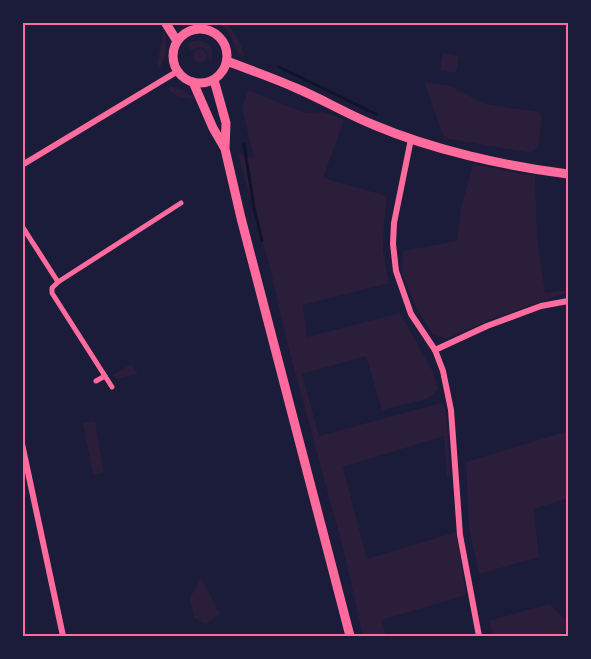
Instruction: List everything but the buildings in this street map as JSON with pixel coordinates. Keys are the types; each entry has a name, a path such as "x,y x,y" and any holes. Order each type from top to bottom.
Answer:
{"main road":[{"path":"165,22 177,41"},
{"path":"190,26 212,31 225,43 228,52 227,61 224,69 214,80 193,82 178,71 173,56 174,48 190,26"},
{"path":"227,61 295,87 375,125 411,139 516,166 568,174"},
{"path":"214,80 226,123 225,150"},
{"path":"193,82 225,150 350,636"}],"street":[{"path":"22,165 178,71"},
{"path":"411,139 394,223 393,244 396,271 411,314 435,350 443,371 451,410 460,535 479,636"},
{"path":"112,387 52,293 52,288 181,203"},
{"path":"22,226 58,282"},
{"path":"435,350 487,326 541,306 568,301"},
{"path":"96,381 105,376"},
{"path":"22,444 63,636"}],"shaded area":[{"path":"218,23 226,23 232,30 240,43 244,58 238,53 228,31"},
{"path":"164,30 166,51 158,71 157,65"},
{"path":"199,40 207,43 212,49 209,62 205,50 201,47 191,50 187,44"},
{"path":"200,49 205,51 207,56 205,61 200,63 195,61 193,56 195,51"},
{"path":"443,53 459,56 456,73 440,70"},
{"path":"424,82 450,86 485,104 538,112 542,118 538,147 531,153 444,138"},
{"path":"168,88 185,91 197,100 177,96"},
{"path":"248,90 305,113 324,112 344,120 323,178 387,196 383,251 389,283 303,305 307,337 400,313 433,372 438,389 426,399 382,410 366,356 302,374 319,436 441,403 445,407 450,471 447,477 444,436 343,467 367,559 456,532 466,595 382,620 386,636 363,636 344,552 287,342 270,267 238,154 254,158 242,108"},
{"path":"473,164 535,175 537,238 545,293 567,290 566,293 489,320 446,339 433,334 417,309 402,274 403,251 457,241 461,208"},
{"path":"131,364 138,374 117,379 113,375"},
{"path":"95,421 104,473 93,475 83,423"},
{"path":"568,431 568,498 534,509 539,557 479,574 469,528 466,462"},
{"path":"201,578 220,614 206,624 194,618 190,598"},
{"path":"549,604 568,622 568,631 550,636 493,636 489,621"}],"waterway":[{"path":"279,67 376,114"},
{"path":"244,144 254,208 262,240"}]}
